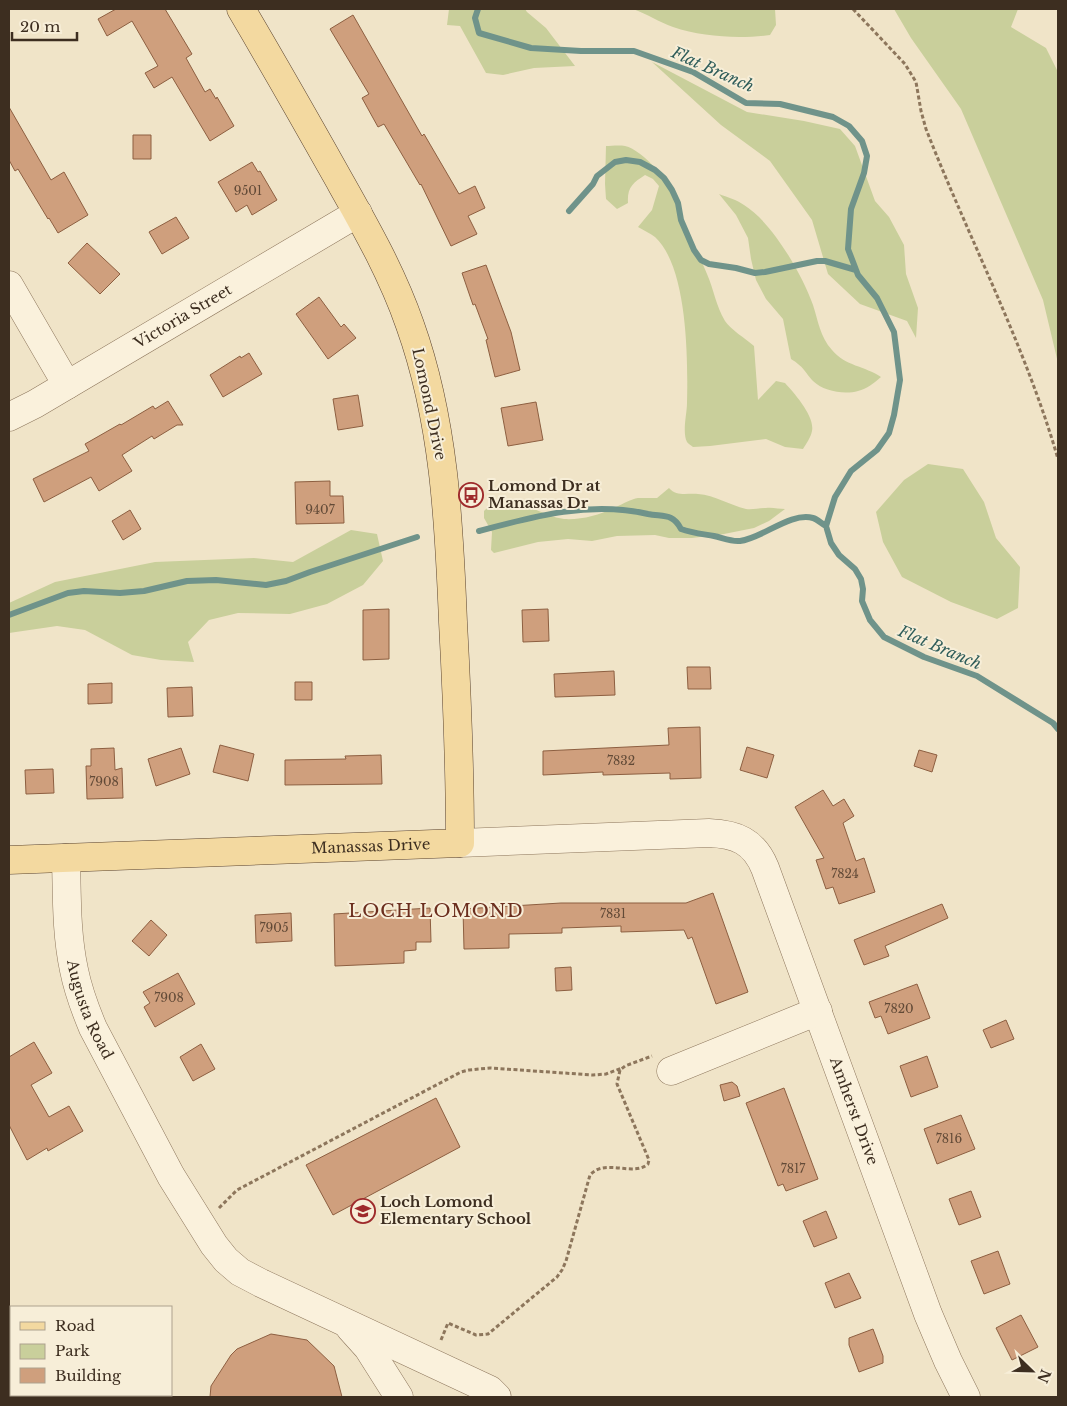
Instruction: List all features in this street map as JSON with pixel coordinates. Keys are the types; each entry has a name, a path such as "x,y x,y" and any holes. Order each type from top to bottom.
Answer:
{"main road":[{"name":"Lomond Drive","path":"241,9 387,267 410,325 425,374 438,433 451,569 460,765 460,843"},
{"name":"Manassas Drive","path":"9,860 460,843"}],"street":[{"name":"Victoria Street","path":"9,418 358,214"},
{"path":"9,285 66,385"},
{"name":"Manassas Drive","path":"460,843 699,833 732,836"},
{"name":"Amherst Drive","path":"732,836 750,845 761,858 928,1314 966,1397"},
{"name":"Augusta Road","path":"66,858 68,931 74,969 84,1007 93,1028 171,1176 214,1245 226,1260 240,1272 490,1390 498,1397"},
{"path":"672,1070 818,1012"},
{"path":"341,1320 368,1348 399,1397"}],"path":[{"path":"853,9 892,48 916,82 926,129 1016,342 1048,422 1058,459"},
{"path":"199,1220 221,1206 237,1190 461,1072 490,1068 592,1076 606,1074 666,1050 672,1070"},
{"path":"432,1363 448,1323 476,1335 488,1334 557,1277 566,1261 588,1182 593,1172 602,1168 641,1168 648,1164 649,1160 618,1089 618,1074 625,1066"}],"green space":[{"path":"449,9 525,9 546,28 575,66 534,68 503,75 486,73 460,26 447,25"},
{"path":"633,9 775,9 776,25 770,35 734,37 709,35 673,27"},
{"path":"894,9 1018,9 1011,27 1046,48 1058,72 1058,363 1043,300 961,109 911,38"},
{"path":"652,62 747,112 840,129 855,146 875,201 889,217 904,245 906,274 918,308 916,338 907,321 860,304 828,274 812,220 770,161 721,125"},
{"path":"606,146 625,146 640,154 656,169 670,187 678,203 682,222 704,267 725,321 754,346 758,400 776,381 785,383 807,412 812,425 812,431 803,449 785,447 766,439 693,447 687,442 685,428 687,407 686,340 680,292 666,251 655,237 638,227 652,210 659,186 653,179 645,175 637,180 630,189 628,203 617,209 606,199"},
{"path":"719,194 735,200 755,213 775,236 802,279 822,334 832,350 849,363 881,377 870,386 861,390 846,393 834,391 817,384 791,359 783,319 766,299 756,280 748,238 736,215"},
{"path":"928,464 963,469 984,502 996,538 1020,567 1018,608 997,619 951,602 902,577 883,542 876,512 904,480"},
{"path":"669,488 675,493 710,496 746,509 785,509 769,521 754,528 724,534 692,538 669,538 655,535 617,536 592,541 568,539 538,542 494,553 491,550 492,532 484,518 484,511 493,504 512,502 554,517 577,519 604,512 630,500 657,498"},
{"path":"351,530 377,534 383,561 363,585 327,604 290,614 238,613 209,620 188,642 194,662 161,660 132,655 85,630 57,626 9,633 9,603 55,582 155,562 254,558 293,562"}],"building":[{"path":"116,9 165,9 192,54 186,58 205,92 210,89 216,99 217,97 234,126 210,141 172,77 154,88 145,73 158,66 132,21 107,36 98,19"},
{"path":"353,15 422,136 424,134 459,194 475,186 485,208 468,216 477,234 451,246 421,184 384,124 378,127 362,98 369,94 330,29"},
{"path":"9,107 51,180 64,172 88,215 58,233 18,169 15,171 9,160"},
{"path":"133,135 151,135 151,159 133,159"},
{"path":"252,162 258,172 260,171 277,200 252,215 247,205 236,212 218,182"},
{"path":"176,217 189,238 162,254 149,232"},
{"path":"87,243 120,274 100,294 68,263"},
{"path":"486,265 511,332 520,370 495,377 486,340 488,339 462,273"},
{"path":"319,297 341,327 344,324 356,338 328,359 296,314"},
{"path":"249,353 262,374 223,397 210,375 240,356 241,358"},
{"path":"358,395 363,426 338,430 333,399"},
{"path":"168,401 183,425 177,425 154,439 152,436 122,455 132,471 99,491 91,477 44,502 33,479 89,451 85,444 153,406 155,409"},
{"path":"536,402 543,440 508,446 501,408"},
{"path":"330,481 330,496 343,496 344,523 296,524 295,482"},
{"path":"130,510 141,529 123,540 112,521"},
{"path":"389,609 389,659 363,660 363,610"},
{"path":"548,609 549,641 523,642 522,610"},
{"path":"687,667 710,667 711,689 688,689"},
{"path":"614,671 615,695 555,697 554,674"},
{"path":"295,682 312,682 312,700 295,700"},
{"path":"112,683 112,703 88,704 88,684"},
{"path":"192,687 193,716 168,717 167,688"},
{"path":"700,727 701,778 670,779 670,773 603,775 603,772 543,775 543,751 669,745 668,728"},
{"path":"220,745 254,754 248,781 213,772"},
{"path":"747,747 774,755 767,778 740,770"},
{"path":"114,748 115,770 122,768 123,798 87,799 86,766 91,766 91,749"},
{"path":"181,748 190,774 156,786 148,759"},
{"path":"919,750 937,755 932,772 914,766"},
{"path":"381,755 382,784 285,785 285,760 346,759 345,756"},
{"path":"53,769 54,793 26,794 25,770"},
{"path":"823,790 833,806 844,799 854,816 843,823 856,861 864,858 875,892 839,904 833,887 826,889 816,860 824,858 795,807"},
{"path":"713,893 748,992 716,1004 692,937 688,939 684,930 621,932 621,926 562,928 562,933 509,934 509,948 464,949 463,909 561,903 686,903"},
{"path":"942,904 948,918 885,946 889,956 864,965 854,940"},
{"path":"430,908 431,942 416,942 416,950 404,951 404,963 335,966 334,914"},
{"path":"291,913 292,941 256,943 255,915"},
{"path":"151,920 167,935 149,956 132,941"},
{"path":"571,967 572,990 556,991 555,968"},
{"path":"178,973 195,1004 155,1027 144,1007 150,1003 143,992"},
{"path":"917,984 930,1018 888,1034 881,1016 875,1018 869,1002"},
{"path":"1006,1020 1014,1039 991,1048 983,1030"},
{"path":"34,1042 52,1073 31,1085 49,1117 69,1106 83,1131 48,1151 47,1148 27,1160 9,1125 9,1057"},
{"path":"201,1044 215,1069 193,1081 180,1057"},
{"path":"927,1056 938,1087 911,1097 900,1066"},
{"path":"732,1082 737,1086 740,1096 724,1101 720,1085"},
{"path":"784,1088 818,1179 786,1191 783,1184 778,1186 746,1103"},
{"path":"436,1098 460,1147 333,1215 306,1165"},
{"path":"961,1115 975,1149 937,1164 924,1129"},
{"path":"971,1191 981,1217 959,1225 949,1199"},
{"path":"826,1211 837,1238 814,1247 803,1221"},
{"path":"998,1251 1010,1284 984,1294 971,1261"},
{"path":"849,1273 861,1298 835,1308 825,1283"},
{"path":"1021,1315 1038,1347 1012,1360 996,1328"},
{"path":"873,1329 883,1356 883,1363 859,1372 849,1345 849,1338"},
{"path":"271,1334 307,1340 334,1366 342,1397 210,1397 211,1386 231,1355 237,1349"}],"waterway":[{"name":"Flat Branch","path":"478,9 475,18 479,33 531,48 581,51 634,51 693,72 746,103 780,104 833,117 849,126 862,141 867,156 864,173 851,209 848,249 858,275 877,298 894,332 900,380 889,433 877,450 851,471 835,497 826,526 831,543 839,555 855,569 861,579 863,589 862,601 870,620 884,637 924,657 977,676 1053,723 1058,729"},
{"path":"569,211 593,184 597,176 615,162 626,160 640,162 655,170 664,178 672,190 678,203 681,220 694,250 701,260 709,264 755,273 817,261 825,261 856,270"},
{"path":"479,531 563,512 605,509 626,510 667,517 675,520 681,529 733,541 749,539 786,522 804,517 815,519 826,526"},
{"path":"9,615 68,593 84,591 120,593 144,591 187,581 216,580 266,585 286,581 417,537"}],"place":[{"name":"Lomond Dr at Manassas Dr","path":"471,495"},
{"name":"Loch Lomond Elementary School","path":"363,1211"}],"district":[{"name":"LOCH LOMOND","path":"436,911"}]}
